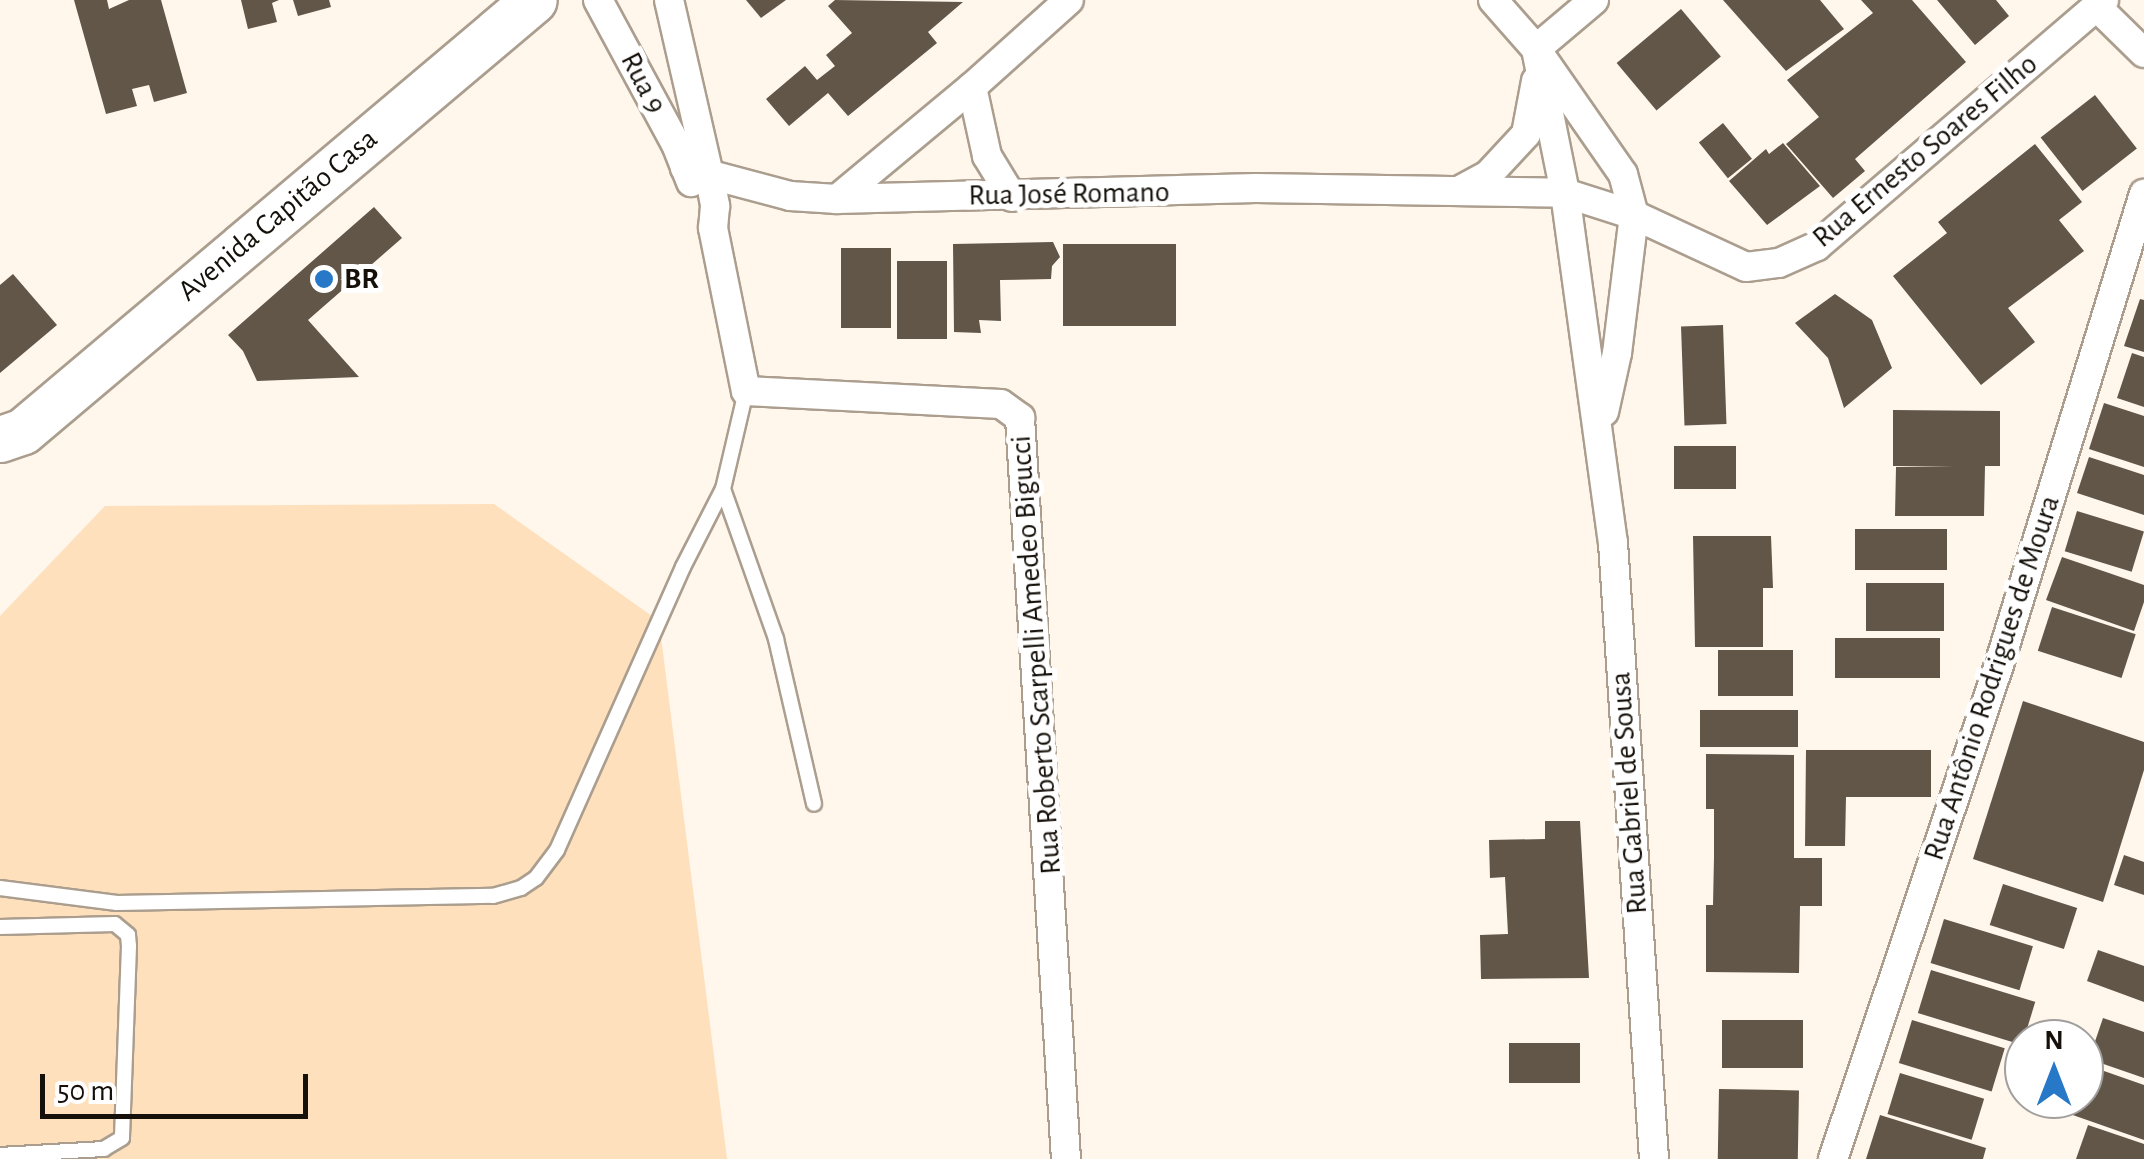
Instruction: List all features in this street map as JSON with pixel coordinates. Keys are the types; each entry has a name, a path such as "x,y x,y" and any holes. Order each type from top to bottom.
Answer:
{"main road":[{"name":"Avenida Capitão Casa","path":"0,476 12,435 534,0"}],"street":[{"name":"Rua 9","path":"598,0 697,171"},
{"name":"Rua 9","path":"669,0 697,171"},
{"path":"837,199 972,88 1068,0"},
{"name":"Rua Gabriel de Sousa","path":"1493,0 1536,50 1624,174 1634,214 1618,353 1600,428"},
{"path":"1457,192 1488,175 1526,134 1536,101 1536,50 1594,0"},
{"path":"2100,3 2144,53"},
{"name":"Rua Ernesto Soares Filho","path":"1566,193 1634,214 1746,268 1800,256 1818,246 2100,3"},
{"name":"Rua Gabriel de Sousa","path":"1536,50 1566,193 1613,544 1654,1159"},
{"path":"972,88 986,156 1012,197"},
{"name":"Rua José Romano","path":"697,171 790,196 837,199 1256,188 1566,193"},
{"path":"697,171 716,206 713,228 746,392"},
{"name":"Rua Antônio Rodrigues de Moura","path":"1833,1159 2000,664 2144,194"},
{"name":"Rua Roberto Scarpelli Amedeo Bigucci","path":"746,392 1001,404 1020,418 1066,1159"}],"lane":[{"path":"0,888 118,903 493,896 521,888 536,878 557,850 722,489 746,392"},
{"path":"722,489 776,639 814,804"},
{"path":"0,927 115,924 128,935 130,946 122,1138 104,1148 0,1154"}],"shaded area":[{"path":"494,504 659,621 727,1159 0,1159 0,616 105,506"}],"building":[{"path":"74,0 107,0 109,9 129,0 161,0 187,93 154,102 149,85 132,89 137,106 106,114"},
{"path":"241,0 279,0 272,3 277,22 248,29"},
{"path":"293,0 329,0 331,7 298,16"},
{"path":"746,0 786,0 761,18"},
{"path":"835,0 963,2 928,32 937,43 848,116 828,93 789,126 766,99 805,66 817,80 835,66 826,55 852,33 828,6"},
{"path":"1723,0 1820,0 1844,29 1786,71"},
{"path":"1861,0 1912,0 1966,62 1855,159 1865,171 1833,198 1786,144 1819,117 1787,80 1873,13"},
{"path":"1937,0 1996,0 2009,16 1975,45"},
{"path":"1681,9 1721,56 1657,110 1617,63"},
{"path":"2095,95 2137,149 2082,191 2041,137"},
{"path":"1723,123 1752,159 1728,178 1699,143"},
{"path":"1783,143 1820,186 1767,225 1729,181 1766,149 1769,154"},
{"path":"2035,144 2082,202 2059,220 2084,251 2008,308 2035,342 1981,385 1893,276 1947,233 1938,222"},
{"name":"BR","path":"374,207 402,238 308,320 359,377 257,381 243,351 228,335"},
{"path":"1053,242 1060,257 1052,266 1051,279 1000,280 1001,321 979,320 981,333 954,332 953,244"},
{"path":"1063,244 1176,244 1176,326 1063,326"},
{"path":"841,248 891,248 891,328 841,328"},
{"path":"897,261 947,261 947,339 897,339"},
{"path":"13,274 57,325 0,373 0,285"},
{"path":"1835,294 1872,320 1892,368 1844,408 1828,358 1795,323"},
{"path":"2140,299 2144,300 2144,352 2124,346"},
{"path":"1723,325 1726,424 1684,425 1681,326"},
{"path":"2132,353 2144,357 2144,407 2117,398"},
{"path":"2104,403 2144,416 2144,467 2089,449"},
{"path":"1893,410 2000,411 2000,466 1985,466 1984,516 1895,516 1896,467 1954,466 1893,466"},
{"path":"1674,446 1736,446 1736,489 1674,489"},
{"path":"2089,457 2144,475 2144,515 2077,493"},
{"path":"2077,511 2144,531 2132,572 2065,551"},
{"path":"1855,529 1947,529 1947,570 1855,570"},
{"path":"1693,536 1771,536 1773,588 1763,588 1763,647 1695,647"},
{"path":"2062,557 2144,585 2144,602 2134,631 2046,600"},
{"path":"1866,583 1944,583 1944,631 1866,631"},
{"path":"2052,607 2136,634 2121,678 2038,651"},
{"path":"1835,638 1940,638 1940,678 1835,678"},
{"path":"1718,650 1793,650 1793,696 1718,696"},
{"path":"2023,701 2144,742 2144,770 2103,902 1973,859"},
{"path":"1700,710 1798,710 1798,747 1700,747"},
{"path":"1806,750 1931,750 1931,797 1846,797 1845,846 1805,846"},
{"path":"1706,754 1794,755 1794,858 1822,858 1822,906 1800,906 1799,973 1706,972 1706,905 1713,905 1714,809 1706,809"},
{"path":"1545,821 1580,821 1589,978 1481,979 1480,935 1508,934 1505,877 1490,878 1489,840 1545,839"},
{"path":"2124,855 2144,862 2144,895 2114,885"},
{"path":"2003,884 2077,908 2064,949 1990,925"},
{"path":"1944,919 2033,946 2019,990 1931,963"},
{"path":"2098,950 2144,966 2144,1002 2087,981"},
{"path":"1931,970 2035,1002 2030,1019 2004,1019 2004,1039 1918,1013"},
{"path":"2103,1019 2144,1032 2144,1078 2104,1064"},
{"path":"1722,1020 1803,1020 1803,1068 1722,1068"},
{"path":"1912,1020 2004,1048 1992,1091 1899,1063"},
{"path":"1509,1043 1580,1043 1580,1083 1509,1083"},
{"path":"2104,1071 2144,1085 2144,1140 2084,1119 2104,1119"},
{"path":"1900,1073 1984,1099 1972,1140 1887,1114"},
{"path":"1719,1089 1799,1090 1798,1159 1718,1159"},
{"path":"1880,1115 1986,1148 1983,1159 1866,1159"},
{"path":"2088,1125 2144,1144 2144,1159 2076,1159"}],"place":[{"name":"BR","path":"324,279"}]}
